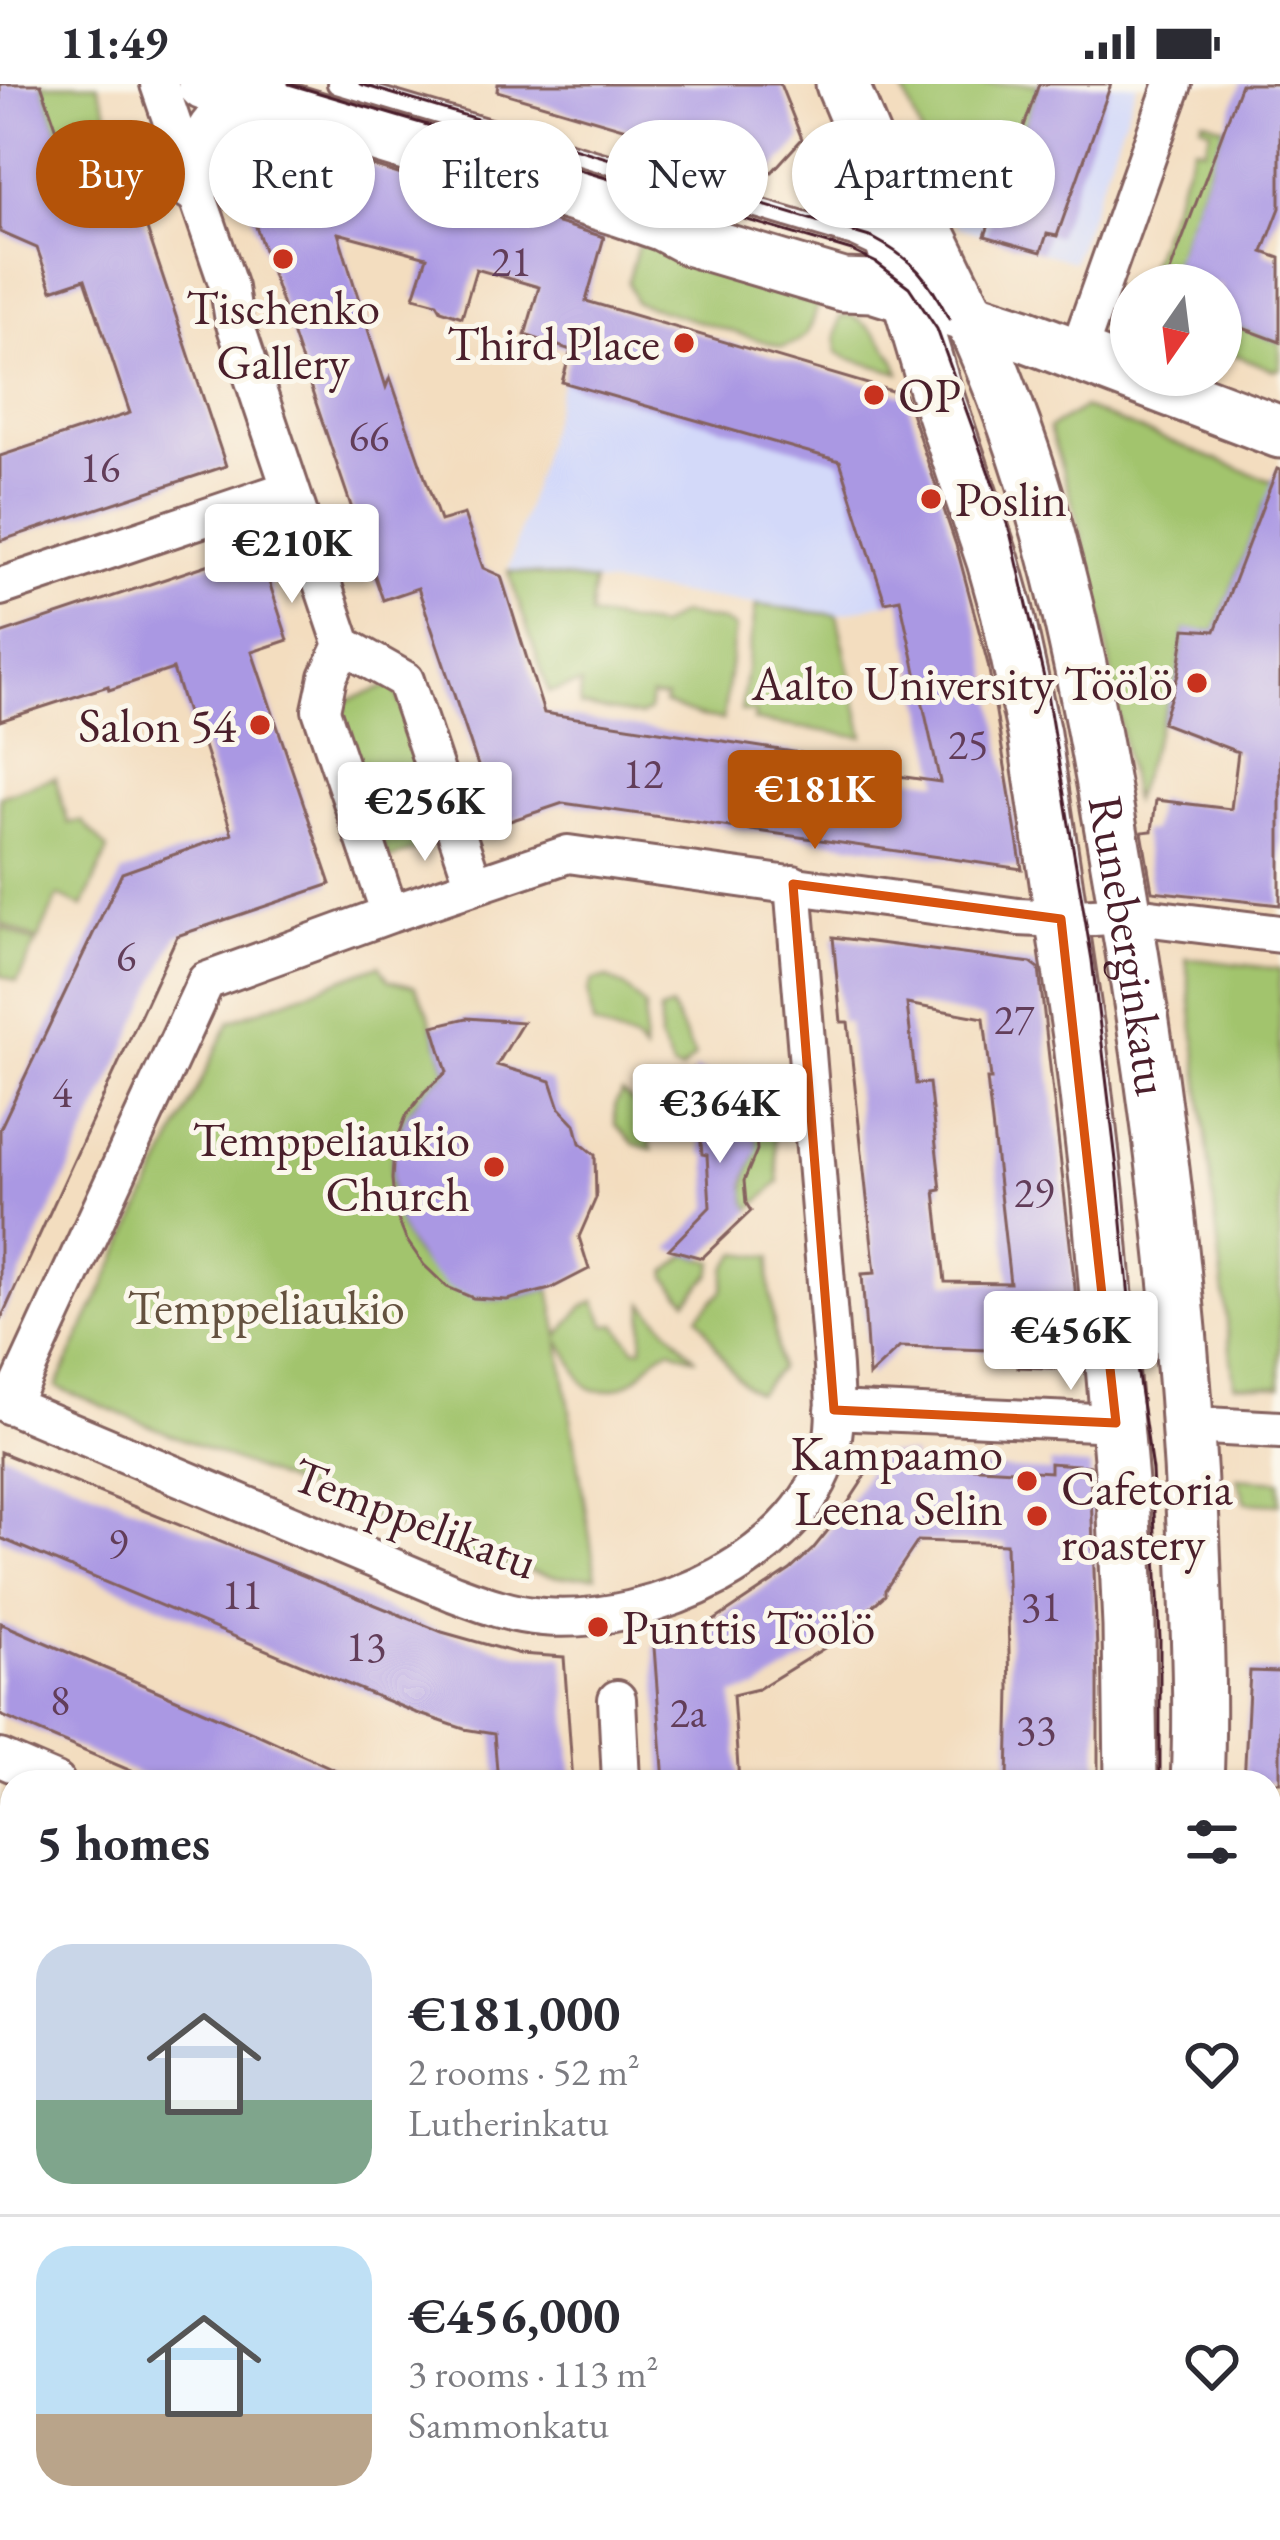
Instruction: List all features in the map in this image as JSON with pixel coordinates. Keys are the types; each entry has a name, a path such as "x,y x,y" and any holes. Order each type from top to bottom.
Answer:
{"main road":[{"path":"204,84 603,205 691,240 843,285 872,286 902,276 970,317 1280,432"},
{"name":"Runeberginkatu","path":"842,84 857,120"},
{"path":"194,185 214,128 241,107 261,102"},
{"name":"Runeberginkatu","path":"888,228 1007,611 1034,734 1097,1190 1128,1604 1131,1770"},
{"name":"Runeberginkatu","path":"925,228 970,317 1045,516 1094,730 1127,915 1162,1163 1188,1425 1197,1629 1197,1770"},
{"path":"843,285 886,317 928,364"}],"street":[{"path":"159,84 343,645 405,680 474,885"},
{"path":"1077,355 1173,84"},
{"path":"0,587 290,489"},
{"path":"343,645 328,677 321,710 390,914"},
{"path":"5,1403 206,981 568,854 1018,917 1127,915 1280,934"},
{"name":"Temppelikatu","path":"5,1403 492,1608 544,1617 608,1614 671,1599 755,1554 785,1526 824,1468 833,1440 793,884"},
{"path":"834,1410 1116,1423"},
{"path":"1188,1425 1280,1430"},
{"path":"616,1699 620,1770"},
{"path":"0,1757 29,1770"}],"lane":[{"path":"337,84 854,236 902,276"}],"highlighted area":[{"path":"793,884 1061,919 1116,1423 834,1410"}],"shaded area":[{"path":"901,84 1137,84 1073,262 961,228 1055,228 1055,120 915,120"},
{"path":"585,301 905,395 966,581 837,615 508,571"}],"green space":[{"path":"41,84 98,84 110,120 54,120"},
{"path":"901,84 1039,84 1026,120 916,120"},
{"path":"1203,119 1225,127 1173,264 1150,264 1194,146 1204,149 1211,129 1201,125"},
{"path":"651,241 701,270 818,304 808,332 782,347 635,302 628,282 639,242"},
{"path":"850,315 881,339 900,373 837,352 840,317"},
{"path":"1242,328 1280,342 1280,369 1242,357"},
{"path":"1084,408 1276,483 1215,631 1185,630 1178,675 1133,800 1101,613 1049,428"},
{"path":"508,571 593,582 590,616 659,627 680,614 735,628 723,720 701,717 664,704 666,698 651,696 649,711 640,716 580,706 581,684 549,692"},
{"path":"756,605 837,615 864,737 754,721 755,713 741,711"},
{"path":"394,684 447,838 389,859 335,705"},
{"path":"55,777 68,823 82,821 108,850 83,907 58,896 38,940 0,923 0,796"},
{"path":"0,927 36,943 17,982 0,975"},
{"path":"1186,958 1280,969 1280,1386 1234,1384"},
{"name":"Temppeliaukio","path":"379,965 389,980 415,986 447,1072 412,1107 394,1150 396,1210 422,1262 465,1293 486,1300 550,1289 559,1336 582,1307 595,1301 606,1325 616,1324 635,1349 642,1348 644,1303 696,1359 670,1349 629,1383 601,1391 583,1382 559,1341 596,1576 557,1577 471,1558 56,1387 230,1021"},
{"path":"607,978 645,1007 644,1052 636,1042 593,1025 588,991 593,980"},
{"path":"671,1007 695,1057 681,1071 673,1069 660,1040 660,1011"},
{"path":"733,1086 772,1109 779,1182 750,1210 745,1189 756,1137 747,1134 732,1103"},
{"path":"622,1093 639,1107 652,1149 634,1144 615,1124 615,1104"},
{"path":"738,1253 771,1257 779,1369 757,1393 731,1369 698,1316 723,1290 726,1268"},
{"path":"688,1254 714,1262 711,1274 687,1301 667,1272"},
{"path":"1237,1478 1280,1481 1280,1504 1246,1502"}],"building":[{"path":"0,84 41,84 54,120 36,120 36,228 147,228 226,466 0,541 0,456 130,413 85,279 52,290 37,248 0,232"},
{"path":"498,84 780,84 794,120 792,150 772,172 768,171 768,120 606,123 497,91"},
{"path":"1039,84 1111,84 1057,236 1047,234 1041,252 985,236 988,228 1055,228 1055,120 1026,120"},
{"path":"1241,84 1280,84 1280,208 1263,252 1280,258 1280,342 1242,328 1242,264 1173,264"},
{"path":"375,167 399,174 399,228 575,228 604,237 586,301 905,395 956,545 988,664 1022,869 563,803 498,825 418,588 383,600 256,228 375,228","holes":["338,233 427,257 414,297 462,317 476,269 539,287 525,335 571,350 562,382 840,461 885,602 900,599 940,782 842,768 844,760 544,713 501,576 483,568 464,514 440,521 390,377 386,387"]},
{"path":"1277,469 1280,905 1152,891 1142,832 1152,831 1156,800 1231,809 1238,752 1162,723 1178,675 1185,629 1215,631"},
{"path":"258,548 288,640 252,652 331,884 177,936 0,1321 0,1129 50,1024 122,873 232,834 199,730 193,732 173,669 0,721 0,634"},
{"path":"833,937 1031,963 1039,969 1080,1369 1018,1367 1018,1351 900,1347 869,1376 862,1274 875,1273 848,1022 841,1022","holes":["907,1004 984,1018 1010,1283 945,1282 929,1083 916,1084"]},
{"name":"Temppeliaukio Church","path":"467,1018 523,1022 497,1065 551,1081 580,1143 595,1155 596,1198 579,1237 589,1269 550,1289 507,1300 473,1298 447,1287 424,1265 395,1212 394,1149 406,1116 447,1072 433,1026"},
{"path":"694,1069 733,1086 732,1103 750,1135 756,1137 757,1150 744,1181 751,1211 702,1258 669,1249 710,1207"},
{"path":"0,1452 442,1632 520,1654 564,1657 572,1770 497,1770 494,1734 414,1712 0,1538"},
{"path":"877,1453 913,1455 912,1464 1050,1472 1050,1463 1090,1466 1098,1770 1008,1770 1006,1544 918,1541 885,1595 826,1647 758,1689 733,1695 738,1770 663,1770 654,1647 715,1620 790,1570 813,1549"},
{"path":"0,1623 336,1770 129,1770 0,1715"},
{"path":"1250,1671 1280,1672 1280,1770 1245,1770"}],"tram line":[{"path":"289,84 852,251 909,287 937,329 1010,532 1045,682 1092,960 1133,1341 1152,1470 1160,1770"},
{"path":"360,84 873,238 918,271 949,319"}],"place":[{"name":"Tischenko Gallery","path":"283,259"},
{"name":"Third Place","path":"684,343"},
{"name":"OP","path":"874,395"},
{"name":"Poslin","path":"931,499"},
{"name":"Aalto University Töölö","path":"1197,683"},
{"name":"Salon 54","path":"260,725"},
{"name":"Temppeliaukio Church","path":"494,1167"},
{"name":"Kampaamo Leena Selin","path":"1027,1481"},
{"name":"Cafetoria roastery","path":"1037,1516"},
{"name":"Punttis Töölö","path":"598,1627"}]}
